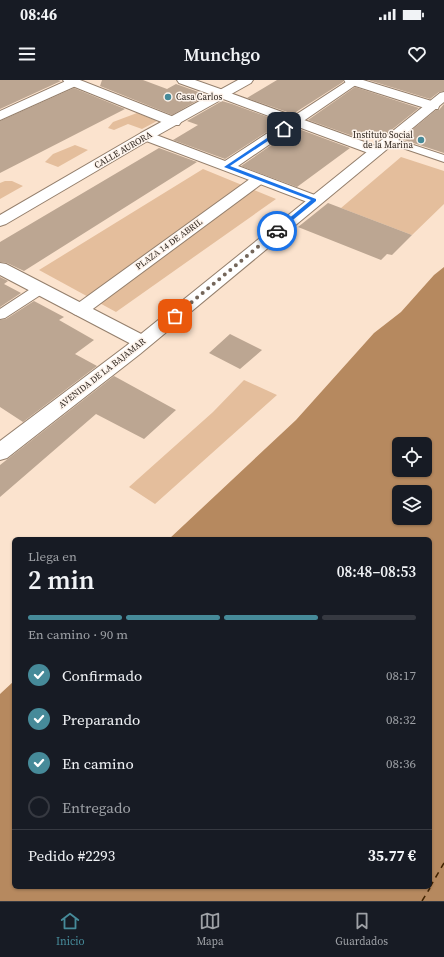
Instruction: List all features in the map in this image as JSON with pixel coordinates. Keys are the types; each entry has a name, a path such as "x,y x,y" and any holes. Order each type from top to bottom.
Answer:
{"street":[{"path":"183,80 376,151"},
{"name":"CALLE AURORA","path":"0,221 146,136 174,122 247,80"},
{"path":"226,167 354,80 438,101"},
{"path":"0,116 71,81 174,122"},
{"name":"AVENIDA DE LA BAJAMAR","path":"0,452 142,342 189,309 315,200 438,101"},
{"path":"146,136 315,200"},
{"name":"PLAZA 14 DE ABRIL","path":"80,310 259,179"},
{"path":"0,268 142,342"}],"lane":[{"path":"390,140 444,159"},
{"path":"0,315 40,289"}],"shaded area":[{"path":"137,113 157,121 142,129 128,124 114,130 108,128 113,122"},
{"path":"75,145 88,150 58,167 45,162 53,154"},
{"path":"401,157 444,171 444,204 412,235 341,208"},
{"path":"203,169 276,199 116,312 39,270"},
{"path":"12,181 23,186 0,199 0,183"},
{"path":"444,267 444,901 0,901 0,694 12,683 12,889 432,889 432,537 171,537 296,420 374,333 401,312 434,275"},
{"path":"244,380 277,395 155,504 129,487 213,412"}],"building":[{"path":"0,80 58,80 61,81 0,109"},
{"path":"102,80 143,80 167,89 176,84 207,95 172,115 100,86"},
{"path":"277,80 343,80 343,82 293,114 247,98"},
{"path":"368,80 444,80 444,91 439,92 430,99"},
{"path":"355,87 419,108 384,136 371,132 361,139 308,120"},
{"path":"74,88 125,109 0,173 0,121"},
{"path":"222,101 282,122 225,159 173,140 198,125 187,121"},
{"path":"444,104 444,153 401,139 436,110 439,110"},
{"path":"296,128 350,148 297,187 241,166"},
{"path":"159,148 197,162 24,271 7,263 0,262 0,242"},
{"path":"328,203 412,235 392,255 387,254 381,260 298,227"},
{"path":"0,277 8,281 4,284 21,293 0,307"},
{"path":"34,301 64,317 59,320 94,340 75,354 97,366 23,422 0,407 0,320 6,319"},
{"path":"230,334 262,350 240,369 209,353"},
{"path":"114,376 176,410 144,439 96,414 0,497 0,465"}],"ferry route":[{"path":"432,884 444,863"},
{"path":"422,901 429,889"}],"way so far":[{"path":"175,316 277,231"}],"place":[{"name":"Casa Carlos","path":"168,97"},
{"name":"Instituto Social de la Marina","path":"421,140"}],"route":[{"path":"277,231 315,200 226,167 284,129"}]}
